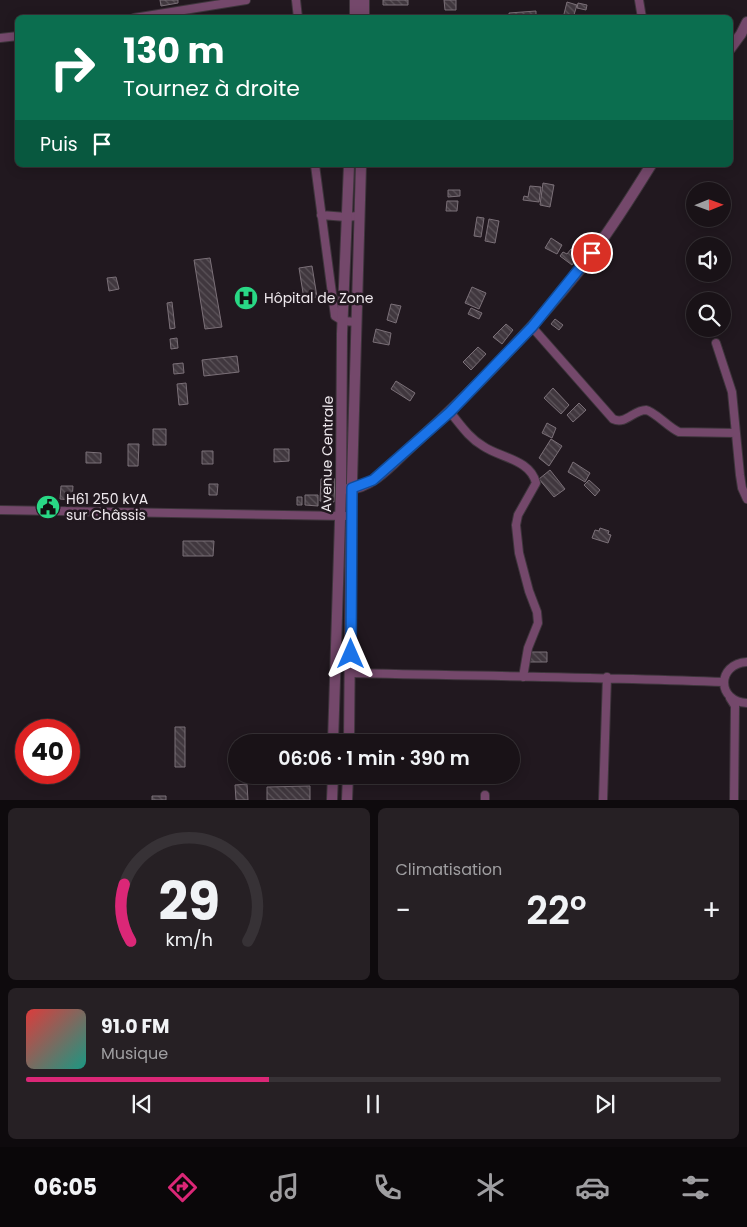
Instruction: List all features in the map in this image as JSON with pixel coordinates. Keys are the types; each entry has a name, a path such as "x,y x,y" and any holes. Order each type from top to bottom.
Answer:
{"street":[{"path":"153,15 246,0"},
{"path":"296,0 298,15"},
{"path":"355,0 355,15"},
{"path":"364,0 364,15"},
{"path":"639,0 642,15"},
{"path":"733,46 744,35 747,22"},
{"path":"0,38 15,36"},
{"path":"315,167 335,316 343,321 356,322"},
{"name":"Avenue Centrale","path":"334,734 341,489 343,321 349,167"},
{"name":"Avenue Centrale","path":"349,734 351,516 360,167"},
{"path":"341,489 352,488 373,480 450,412 532,327 583,265 650,167"},
{"path":"321,215 358,216"},
{"path":"532,327 613,419 622,421 644,410 649,411 672,430 679,432 736,433"},
{"path":"716,343 732,392 740,475 742,488 747,499"},
{"path":"450,412 474,441 484,448 517,461 534,476 536,483 518,515 516,525 519,553 537,612 538,623 528,648 523,678"},
{"path":"0,510 351,516"},
{"path":"734,800 735,706 725,690 724,682 726,673 731,666 739,662 747,662"},
{"path":"351,673 523,678 607,677 724,682"},
{"path":"603,800 607,677"},
{"path":"730,698 737,702 747,703"},
{"path":"332,800 333,784"},
{"path":"347,800 348,784"}],"building":[{"path":"160,0 178,0 178,3 161,6"},
{"path":"383,0 408,0 408,5 383,5"},
{"path":"444,0 456,0 456,10 445,10"},
{"path":"567,2 577,5 574,15 564,15"},
{"path":"578,3 587,5 586,10 577,8"},
{"path":"536,11 536,15 509,15 509,13"},
{"path":"543,183 554,185 550,207 540,205"},
{"path":"530,186 541,187 539,202 523,200 524,196 528,197"},
{"path":"448,190 460,190 460,196 448,197"},
{"path":"447,201 458,201 457,211 446,211"},
{"path":"477,217 484,218 481,237 474,236"},
{"path":"489,219 499,221 495,243 485,241"},
{"path":"551,238 562,245 557,254 545,248"},
{"path":"571,249 579,255 572,265 560,256 563,252 567,254"},
{"path":"210,258 222,327 205,329 194,260"},
{"path":"312,266 317,297 304,299 299,268"},
{"path":"116,277 119,289 109,291 107,278"},
{"path":"472,287 486,293 479,309 465,303"},
{"path":"172,302 175,328 170,329 167,303"},
{"path":"391,304 401,306 396,323 387,320"},
{"path":"471,308 482,313 479,319 468,314"},
{"path":"555,319 563,325 559,330 551,324"},
{"path":"506,324 513,330 502,344 493,337"},
{"path":"376,329 391,333 389,345 373,342"},
{"path":"177,338 178,348 171,349 170,339"},
{"path":"478,347 486,354 471,370 463,362"},
{"path":"237,356 239,372 204,376 202,360"},
{"path":"183,363 184,373 174,374 173,364"},
{"path":"396,381 415,393 410,401 391,389"},
{"path":"186,383 188,404 179,405 177,384"},
{"path":"553,388 569,405 561,414 544,398"},
{"path":"579,403 586,410 573,422 567,415"},
{"path":"547,423 556,428 552,438 542,433"},
{"path":"153,429 166,429 166,445 153,445"},
{"path":"551,439 562,446 549,466 539,458"},
{"path":"128,444 139,444 138,466 128,466"},
{"path":"274,449 289,449 289,461 274,462"},
{"path":"202,451 213,451 213,464 202,464"},
{"path":"86,452 101,453 101,463 86,463"},
{"path":"573,462 590,473 585,482 568,472"},
{"path":"550,470 565,489 554,497 539,479"},
{"path":"321,479 335,479 334,502 320,501"},
{"path":"589,480 600,490 595,496 584,485"},
{"path":"209,484 218,484 217,495 209,495"},
{"path":"61,486 73,486 72,500 60,499"},
{"path":"305,495 318,495 318,506 305,505"},
{"path":"297,497 302,497 302,505 297,505"},
{"path":"600,528 609,531 608,534 611,535 608,543 592,538 595,530 599,531"},
{"path":"183,541 214,541 213,556 183,556"},
{"path":"530,652 547,652 547,662 530,662"},
{"path":"175,727 185,727 185,767 175,767"},
{"path":"247,784 248,800 236,800 235,785"},
{"path":"310,786 310,800 267,800 267,787"},
{"path":"152,796 166,796 166,800 152,800"}],"place":[{"name":"Hôpital de Zone","path":"246,298"},
{"name":"H61 250 kVA sur Châssis","path":"48,507"}],"route":[{"path":"351,654 352,488 373,480 450,412 532,327 592,253"}]}
